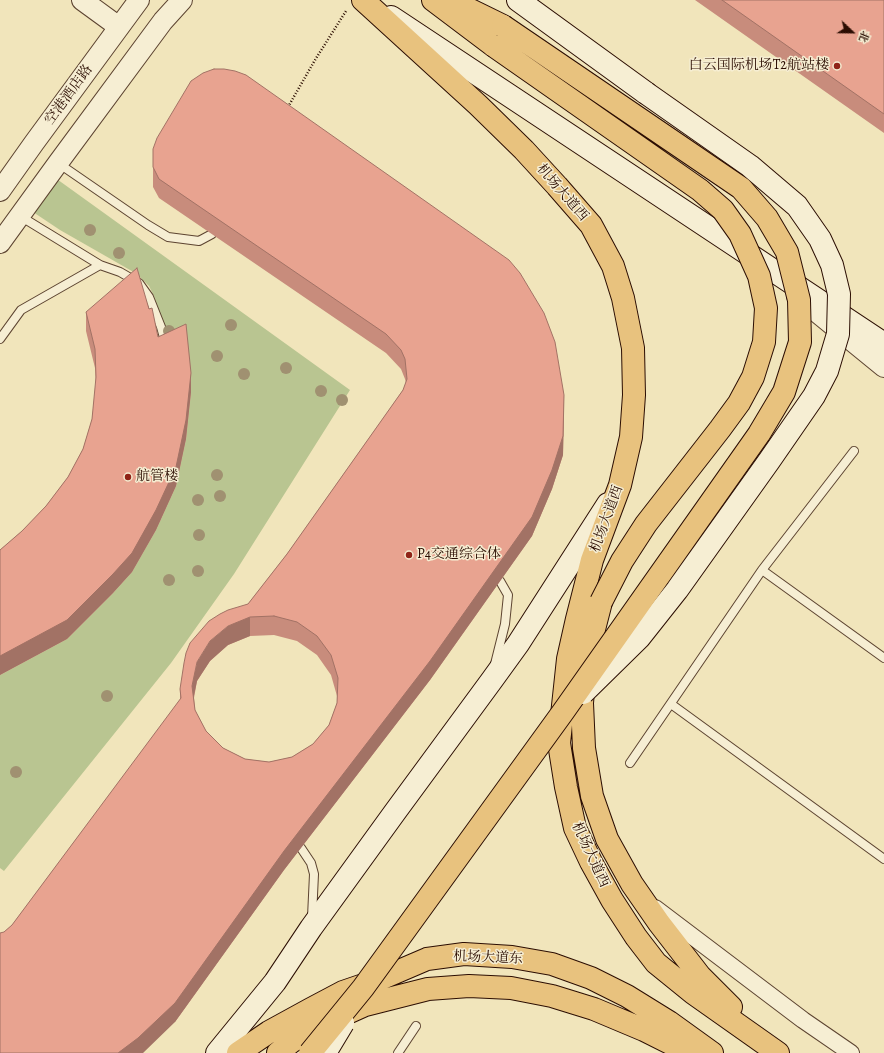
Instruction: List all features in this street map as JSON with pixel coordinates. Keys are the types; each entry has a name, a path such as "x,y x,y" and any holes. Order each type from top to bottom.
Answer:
{"highway":[{"path":"432,0 494,46 694,186 723,210 740,234 759,276 766,308 764,342 753,376 739,403 646,524 622,561 602,602 591,642 584,678 582,703 584,748 592,796 607,839 632,884 659,923 700,976 773,1050"},
{"path":"310,1053 363,988 563,712 759,434 784,392 800,342 799,300 787,252 768,218 741,188 503,26 450,0"},
{"name":"机场大道西","path":"359,2 478,105 524,150 591,225 613,266 633,348 634,395 631,437 620,486 592,560 568,659 559,743 566,787 575,828 591,862 612,900 636,937 656,963 693,993 773,1050"},
{"name":"机场大道东","path":"238,1053 269,1032 343,992 378,980 427,959 464,954 512,957 552,964 591,978 627,996 670,1022 712,1053"},
{"path":"278,1053 291,1042 325,1023 365,1005 428,989 468,986 511,988 552,996 594,1009 644,1030 690,1053"}],"main road":[{"path":"466,0 503,26"},
{"path":"518,0 750,166 797,206 820,239 832,264 839,294 838,334 827,371 814,396 769,462 677,590 638,638 563,712"},
{"path":"359,2 728,239 884,344"},
{"path":"217,1053 275,982 311,928 394,812 518,644 620,486"},
{"path":"325,1053 363,988"}],"street":[{"path":"82,0 119,27"},
{"name":"空港酒店路","path":"0,191 34,142 139,0"},
{"path":"0,243 163,21 182,0"},
{"path":"728,239 884,367"},
{"path":"643,899 803,1020 851,1053"}],"lane":[{"path":"58,162 148,225 168,237 199,241 212,234"},
{"path":"20,216 100,265 120,272 139,283 149,297 161,327 167,352"},
{"path":"0,339 21,310 100,265"},
{"path":"630,763 762,570 854,451"},
{"path":"762,570 884,658"},
{"path":"492,680 505,624 508,595 500,581"},
{"path":"671,704 884,859"},
{"path":"301,848 311,863 314,874 311,928"},
{"path":"398,1053 416,1026"}],"path":[{"path":"284,112 315,60 359,2"}],"green space":[{"path":"54,177 350,390 234,574 171,663 4,871 0,868 0,675 67,639 132,572 156,530 176,486 186,439 191,392 186,344 168,337 149,286 137,274 60,230 30,210"}],"building":[{"name":"白云国际机场T2航站楼","path":"722,0 884,0 884,114"},
{"name":"P4交通综合体","path":"214,69 224,69 246,75 509,260 520,273 544,313 555,342 564,395 563,436 552,470 532,517 430,661 284,851 175,1003 138,1038 118,1053 0,1053 0,933 4,932 12,925 181,698 180,689 184,663 190,643 209,621 228,610 248,604 287,554 403,390 407,379 405,359 401,350 386,334 159,179 153,167 153,149 157,138 191,81 203,73","holes":["274,616 297,622 317,636 331,655 338,678 337,703 329,725 313,744 292,757 269,762 245,759 223,748 206,731 195,710 192,686 197,662 210,641 228,626 250,617"]},
{"name":"航管楼","path":"137,268 149,309 152,308 158,337 186,324 191,373 186,420 176,467 156,510 132,553 113,574 67,620 0,656 0,550 22,531 46,506 68,477 83,449 92,419 96,377 95,349 86,312"}],"place":[{"name":"白云国际机场T2航站楼","path":"837,66"},
{"name":"航管楼","path":"128,477"},
{"name":"P4交通综合体","path":"409,555"}]}
